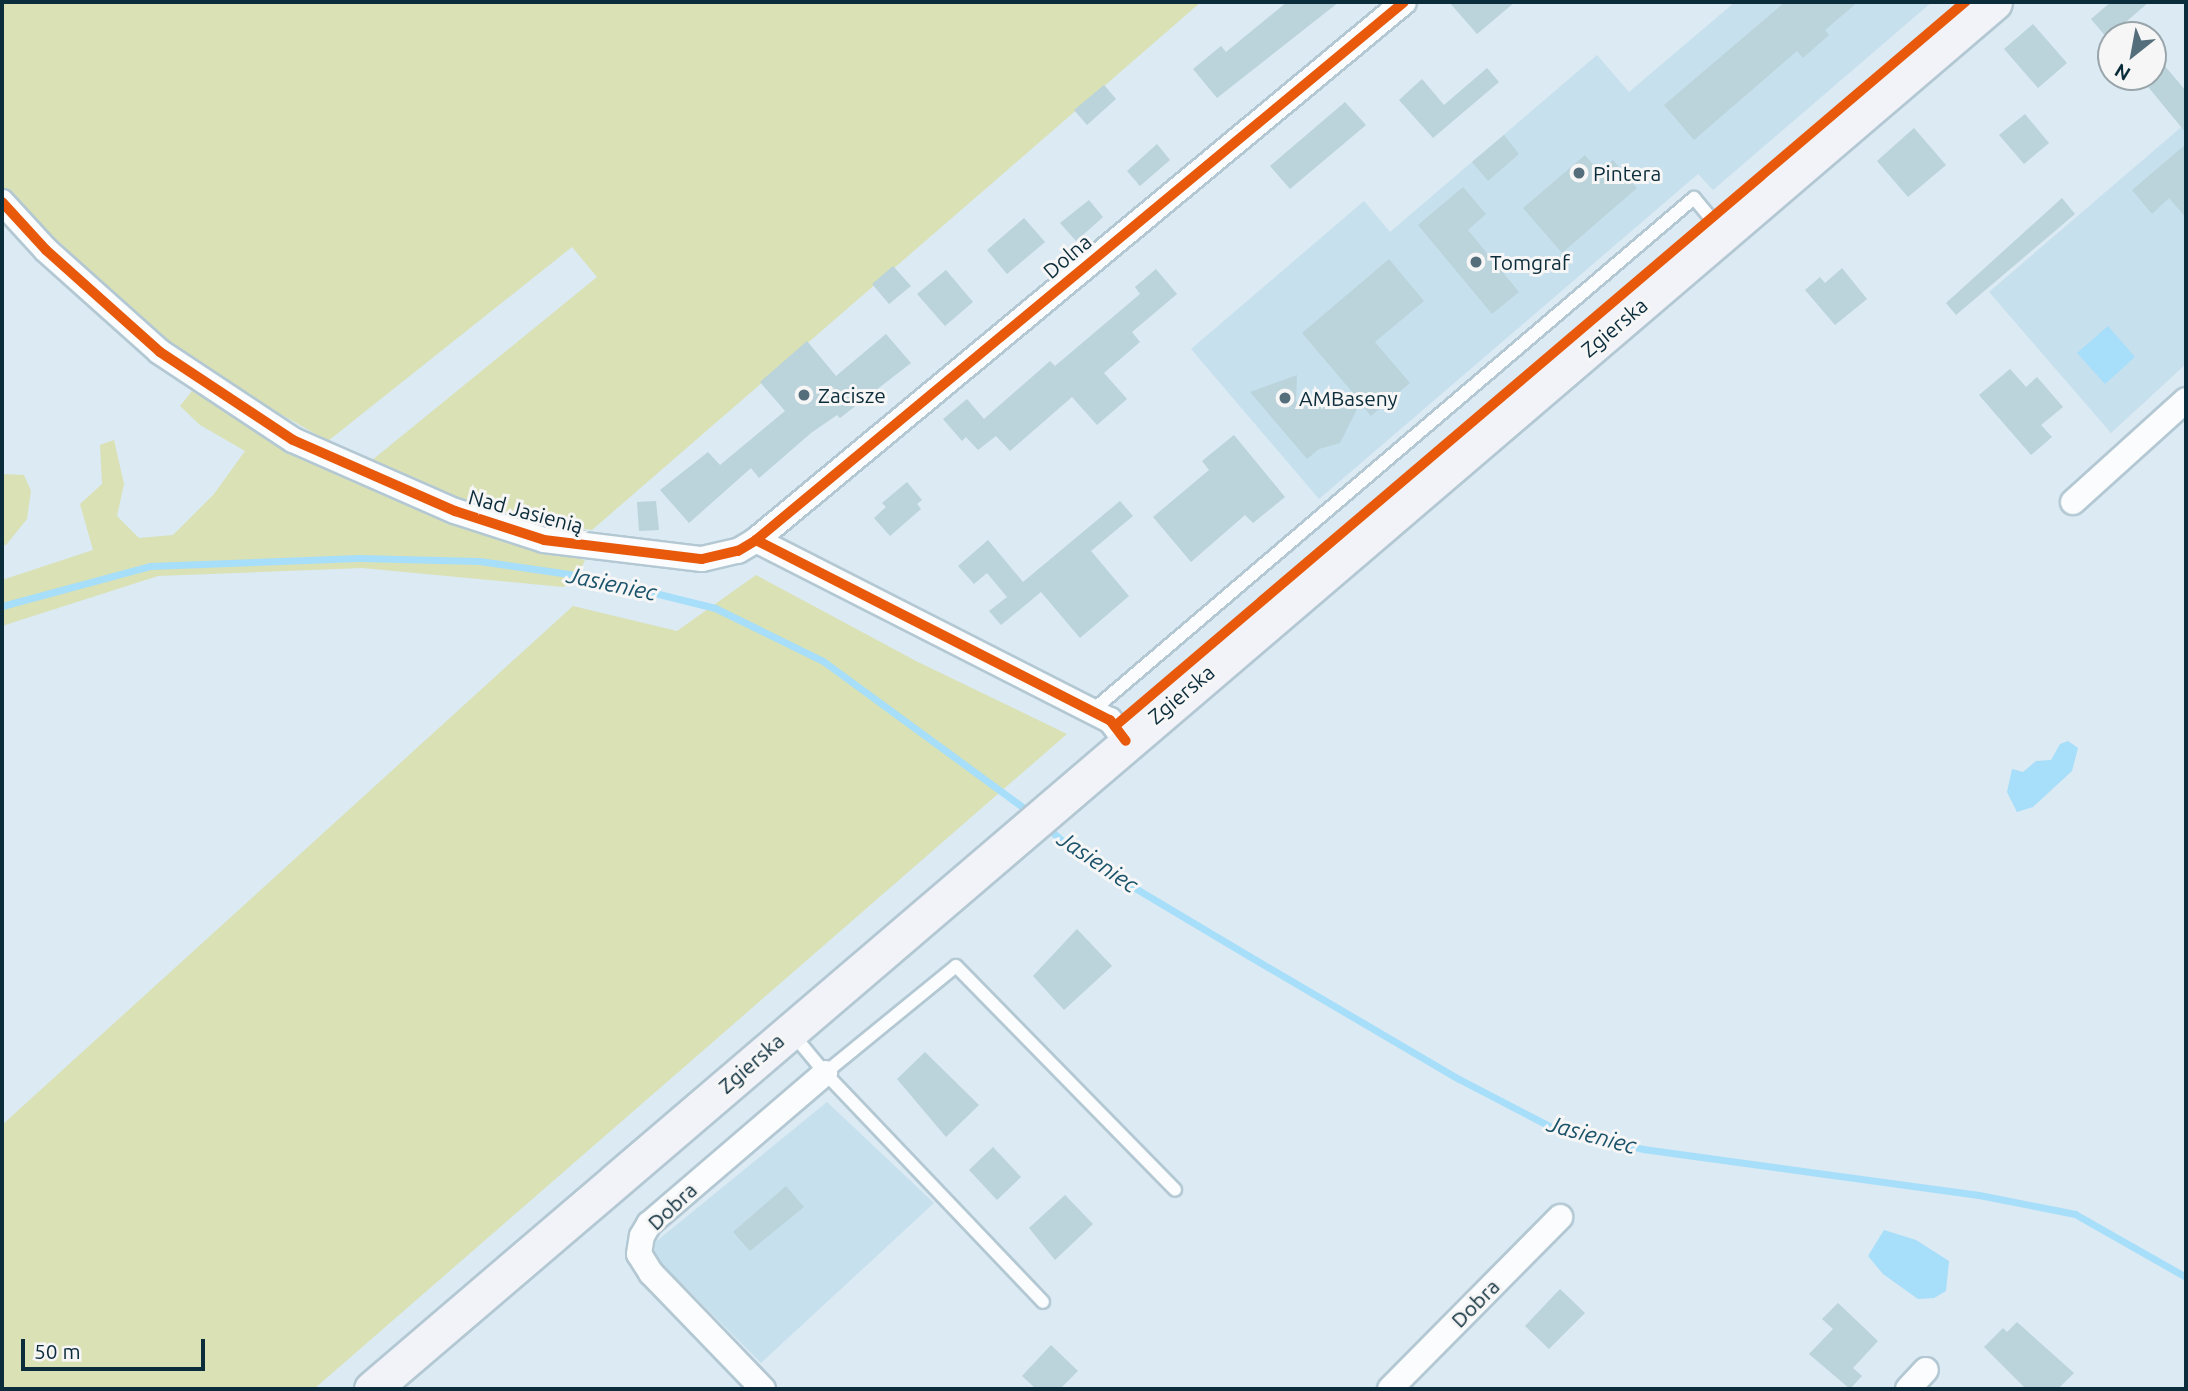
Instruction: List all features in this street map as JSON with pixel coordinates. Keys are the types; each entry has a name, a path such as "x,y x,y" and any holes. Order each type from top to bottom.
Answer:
{"main road":[{"name":"Zgierska","path":"372,1389 1126,740 1994,2"}],"street":[{"name":"Dolna","path":"756,540 1404,2"},
{"name":"Nad Jasienią","path":"2,202 46,250 189,374 293,440 399,489 501,528 588,547 702,559 738,551 756,540"},
{"path":"2073,502 2186,400"},
{"path":"756,540 1110,720 1126,740"},
{"name":"Dobra","path":"763,1389 651,1273 639,1254 642,1236 649,1224 825,1073"},
{"name":"Dobra","path":"1390,1389 1560,1217"},
{"path":"1908,1389 1926,1370"}],"lane":[{"path":"1092,712 1694,198 1723,233"},
{"path":"825,1073 956,966 1175,1190"},
{"path":"790,1030 825,1073 1043,1302"}],"shaded area":[{"path":"1735,2 1932,2 1713,190 1698,174 1319,499 1191,349 1364,201 1390,232 1597,55 1629,92"},
{"path":"2186,123 2186,364 2111,433 1989,292"},
{"path":"827,1102 934,1203 761,1363 647,1249"}],"green space":[{"path":"2,2 1201,2 592,530 505,518 371,461 597,277 572,247 328,441 198,367 99,282 2,188"},
{"path":"192,391 318,463 455,523 503,542 585,560 575,582 563,587 362,568 158,576 2,626 2,580 93,550 80,504 102,484 100,445 114,440 124,484 117,516 139,538 173,535 214,494 245,451 200,425 180,406"},
{"path":"2,474 24,475 31,491 27,519 6,545 2,545"},
{"path":"756,575 916,661 1067,734 314,1389 2,1389 2,1125 573,606 677,631"}],"water":[{"path":"2108,326 2135,357 2105,384 2077,353"},
{"path":"2068,741 2078,748 2072,771 2033,807 2017,812 2007,792 2012,769 2023,772 2036,761 2051,760 2060,744"},
{"path":"1884,1230 1916,1240 1949,1261 1946,1291 1934,1298 1918,1299 1883,1274 1868,1256"}],"building":[{"path":"1287,2 1339,2 1217,98 1193,69 1221,46 1226,52"},
{"path":"1449,2 1515,2 1477,34"},
{"path":"1785,2 1858,2 1825,30 1829,35 1803,58 1797,51 1694,140 1664,105"},
{"path":"2111,2 2149,2 2127,21 2097,21 2097,26 2091,19"},
{"path":"2033,24 2067,63 2038,88 2004,49"},
{"path":"1487,68 1499,82 1433,138 1399,100 1422,79 1444,105"},
{"path":"2167,69 2186,91 2186,133 2152,91 2167,91"},
{"path":"1104,85 1116,99 1087,125 1074,110"},
{"path":"1345,102 1366,125 1290,189 1270,166"},
{"path":"2025,114 2049,143 2024,164 1999,135"},
{"path":"1914,128 1946,165 1908,197 1877,161"},
{"path":"1504,135 1519,154 1488,181 1472,162"},
{"path":"1157,144 1170,160 1140,186 1127,171"},
{"path":"2186,144 2186,218 2169,198 2152,214 2132,190"},
{"path":"1585,155 1599,172 1613,160 1637,188 1562,253 1523,208"},
{"path":"1463,187 1486,214 1468,230 1519,292 1492,314 1418,225"},
{"path":"2062,198 2075,214 1956,315 1946,303"},
{"path":"1089,200 1103,217 1076,241 1060,223"},
{"path":"1024,218 1045,242 1007,274 987,250"},
{"path":"1389,259 1424,301 1375,342 1410,383 1371,416 1360,403 1340,443 1319,449 1307,459 1250,392 1297,375 1296,402 1353,393 1302,333"},
{"path":"893,266 911,286 889,304 872,284"},
{"path":"1842,268 1867,299 1835,325 1805,290 1820,277 1825,283"},
{"path":"1156,269 1177,294 1132,332 1140,342 1104,373 1127,399 1097,425 1072,397 1010,451 996,436 978,450 966,437 962,441 943,419 967,399 984,419 1050,361 1055,366 1140,294 1135,287"},
{"path":"946,270 973,302 945,326 917,294"},
{"path":"886,334 911,363 840,418 837,415 811,433 759,478 751,468 689,523 660,490 708,452 720,465 785,411 760,382 807,341 836,376"},
{"path":"2010,369 2026,387 2037,377 2063,407 2041,425 2052,437 2031,455 1979,395"},
{"path":"1234,435 1285,497 1253,523 1245,515 1191,562 1153,517 1209,470 1202,461"},
{"path":"907,482 922,500 917,504 921,509 890,536 874,518 886,507 882,503"},
{"path":"656,501 659,530 639,531 637,502"},
{"path":"1120,501 1133,516 1091,551 1129,596 1080,638 1041,592 1001,625 989,611 1007,597 987,573 974,584 958,566 988,540 1023,582"},
{"path":"1077,929 1112,966 1064,1010 1033,976"},
{"path":"925,1052 979,1105 946,1137 897,1079"},
{"path":"993,1147 1021,1177 997,1200 969,1170"},
{"path":"786,1186 804,1207 750,1251 733,1232"},
{"path":"1065,1195 1093,1224 1055,1260 1029,1228"},
{"path":"1560,1289 1585,1313 1549,1349 1525,1326"},
{"path":"1838,1303 1878,1341 1853,1368 1862,1376 1850,1389 1809,1354 1833,1329 1822,1319"},
{"path":"2017,1322 2074,1373 2058,1389 2026,1389 1984,1347 2003,1328 2007,1332"},
{"path":"1051,1345 1078,1371 1060,1389 1036,1389 1022,1376"}],"waterway":[{"name":"Jasieniec","path":"2,606 150,566 359,558 479,561 590,577 715,608 823,661 1031,813"},
{"name":"Jasieniec","path":"1045,826 1078,854 1249,956 1459,1079 1553,1128 1643,1149 1979,1195 2075,1214 2186,1277"}],"cycle path":[{"path":"756,540 1404,2"},
{"path":"1115,726 1965,2"},
{"path":"2,202 46,250 160,352 293,440 455,511 544,540 702,559 738,551 756,540 1110,720 1126,741"}],"place":[{"name":"Pintera","path":"1579,173"},
{"name":"Tomgraf","path":"1476,262"},
{"name":"Zacisze","path":"804,395"},
{"name":"AMBaseny","path":"1285,398"}]}
